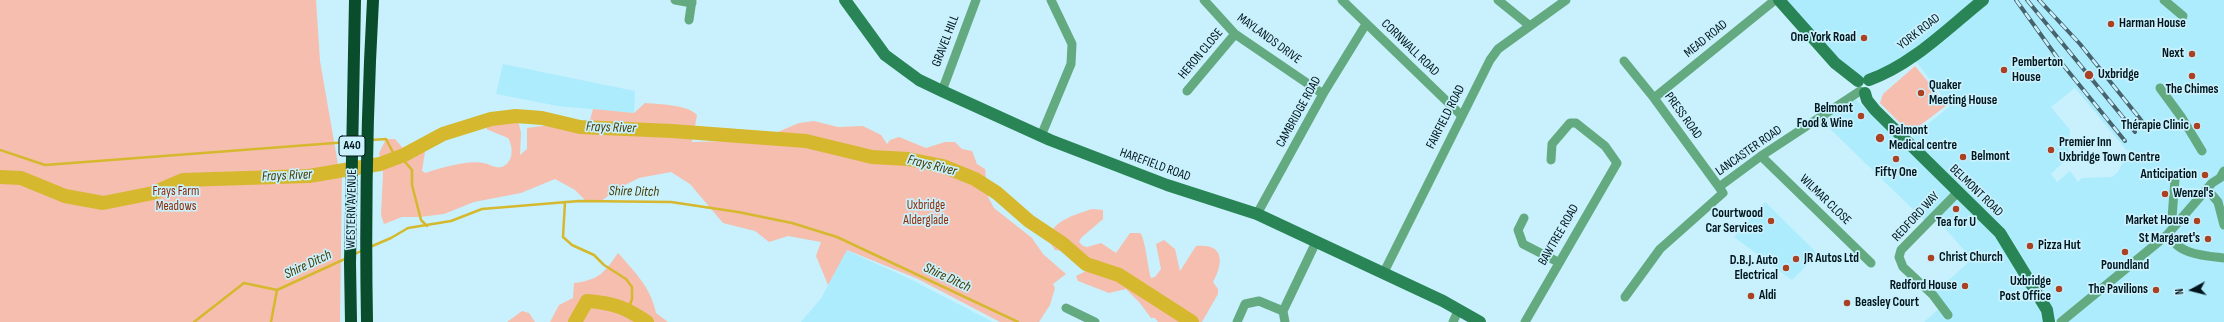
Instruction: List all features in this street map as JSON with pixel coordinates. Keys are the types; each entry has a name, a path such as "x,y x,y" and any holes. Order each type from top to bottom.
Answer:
{"highway":[{"name":"A40","path":"373,0 375,29"},
{"name":"A40","path":"375,29 381,0"},
{"name":"WESTERN AVENUE","path":"351,322 350,263 355,1"},
{"name":"WESTERN AVENUE","path":"367,322 365,243 368,105 375,29"}],"main road":[{"name":"HAREFIELD ROAD","path":"845,0 885,55 919,80 1041,136 1167,186 1257,214 1459,309 1480,322"},
{"name":"BELMONT ROAD","path":"1779,0 1835,63 1863,86 1867,100 1875,110 1957,193 2000,233 2047,310 2049,322"},
{"name":"YORK ROAD","path":"1863,86 1913,56 1983,0"}],"street":[{"path":"675,0 692,1 690,20"},
{"name":"GRAVEL HILL","path":"942,91 976,0"},
{"path":"1041,136 1071,64 1072,44 1051,0"},
{"name":"MAYLANDS DRIVE","path":"1204,0 1235,34 1323,94"},
{"name":"CORNWALL ROAD","path":"1342,0 1461,115"},
{"path":"1498,0 1530,26"},
{"name":"FAIRFIELD ROAD","path":"1383,274 1461,115 1498,49 1566,0"},
{"name":"MEAD ROAD","path":"1654,98 1775,0"},
{"path":"2164,0 2183,16"},
{"name":"CAMBRIDGE ROAD","path":"1257,214 1323,94 1366,24"},
{"name":"HERON CLOSE","path":"1187,91 1235,34"},
{"name":"PRESS ROAD","path":"1624,61 1654,98 1719,187"},
{"name":"LANCASTER ROAD","path":"1625,297 1660,249 1723,192 1719,187 1761,156 1863,86"},
{"path":"2160,88 2182,118 2202,151"},
{"name":"BAWTREE ROAD","path":"1525,322 1558,262 1617,163 1605,146 1576,123 1570,123 1552,144 1551,160"},
{"name":"WILMAR CLOSE","path":"1761,156 1871,263"},
{"path":"2061,322 2172,229 2207,189 2220,178 2224,171"},
{"path":"2175,179 2172,218 2173,241 2188,251 2224,258"},
{"path":"2207,189 2218,202 2224,226"},
{"name":"REDFORD WAY","path":"1948,315 1933,295 1903,268 1899,257 1902,250 1957,193"},
{"path":"1524,218 1518,230 1523,244 1558,262"},
{"path":"1286,322 1283,311 1316,242"},
{"path":"1237,322 1245,304 1259,301 1283,311"},
{"path":"1066,308 1095,322"},
{"path":"1453,322 1459,309"}],"shaded area":[{"path":"1780,0 2224,0 2224,322 1924,322 1940,308 1931,296 1972,259 1934,216 1927,223 1820,119 1851,95 1953,192 1907,141 1950,106 1911,55 1858,80","holes":["2075,88 2128,152 2118,172 2112,177 2082,178 2078,182 2070,171 2057,182 2051,174 2069,157 2070,130 2051,107"]},
{"path":"503,64 635,91 634,113 558,106 496,94"},
{"path":"1765,202 1818,254 1792,280 1734,237"},
{"path":"846,250 908,278 993,322 801,322 822,297"}],"green space":[{"name":"Frays Farm Meadows","path":"0,0 316,0 320,61 339,170 334,171 342,171 340,322 0,322"},
{"path":"1915,66 1947,105 1910,133 1880,103 1883,94"},
{"name":"Uxbridge Alderglade","path":"645,103 680,107 697,115 692,142 729,141 773,134 799,123 814,121 838,127 863,126 881,135 887,144 890,140 899,137 926,148 945,142 955,142 962,149 972,151 977,164 985,169 988,197 994,208 1032,238 1043,254 1066,274 1053,284 1055,288 1050,305 1039,322 1000,322 918,279 847,250 828,285 816,256 821,242 788,236 769,242 755,231 723,223 690,184 671,172 639,178 617,189 600,202 587,202 575,190 555,179 521,193 474,202 444,214 420,217 402,217 384,224 381,215 383,173 379,153 386,139 395,139 407,153 416,149 425,152 422,171 426,173 446,167 477,162 501,167 510,160 512,149 510,141 508,138 486,129 491,124 501,119 511,115 518,120 521,133 520,155 527,149 527,128 549,125 586,134 593,109 634,113"},
{"path":"1092,209 1103,210 1103,219 1081,238 1079,242 1083,246 1087,247 1101,243 1116,253 1130,233 1140,233 1143,240 1151,278 1155,277 1161,269 1156,244 1164,240 1175,249 1180,271 1196,246 1205,246 1217,251 1220,261 1217,275 1213,282 1218,289 1218,294 1202,322 1158,322 1155,318 1151,318 1139,302 1126,289 1109,293 1078,281 1076,276 1088,270 1084,260 1076,254 1055,250 1048,239 1055,227 1060,223 1072,216"},
{"path":"618,253 642,281 654,304 656,313 668,322 550,322 559,305 573,298 574,283 589,280 600,274 609,266"},
{"path":"522,311 529,313 535,322 507,322"}],"waterway":[{"name":"Frays River","path":"0,177 21,178 65,196 103,203 153,193 183,180 309,176 380,164 404,155 443,134 491,119 516,116 542,118 580,127 672,131 806,141 872,157 908,159 943,166 975,179 997,193 1029,221 1062,243 1086,264 1119,275 1192,322"},
{"path":"371,140 386,139 396,158"},
{"path":"0,150 45,165 348,142"},
{"path":"400,156 412,170 412,185 421,220 427,226"},
{"name":"Shire Ditch","path":"370,247 391,238 408,228 451,221 482,209 579,201 671,202 738,212 792,223 837,237 1018,322"},
{"path":"565,202 563,237 572,245 594,255 604,265 626,279 632,287 632,299 628,310"},
{"name":"Shire Ditch","path":"353,255 363,250"},
{"name":"Shire Ditch","path":"271,322 277,290 347,258"},
{"path":"194,322 244,283 277,290"},
{"path":"575,322 587,301 604,303 625,309 647,322"}],"railway":[{"path":"2016,0 2059,60 2125,141"},
{"path":"2027,0 2135,132"},
{"path":"2039,0 2080,44 2145,125"}],"place":[{"name":"Harman House","path":"2111,24"},
{"name":"One York Road","path":"1864,38"},
{"name":"Next","path":"2192,54"},
{"name":"Pemberton House","path":"2004,70"},
{"name":"Uxbridge","path":"2089,75"},
{"name":"The Chimes","path":"2192,76"},
{"name":"Quaker Meeting House","path":"1921,93"},
{"name":"Belmont Food & Wine","path":"1861,116"},
{"name":"Thérapie Clinic","path":"2197,126"},
{"name":"Belmont Medical centre","path":"1880,138"},
{"name":"Premier Inn Uxbridge Town Centre","path":"2051,150"},
{"name":"Belmont","path":"1963,157"},
{"name":"Fifty One","path":"1896,159"},
{"name":"Anticipation","path":"2205,175"},
{"name":"Wenzel's","path":"2165,194"},
{"name":"Tea for U","path":"1956,209"},
{"name":"Courtwood Car Services","path":"1771,221"},
{"name":"Market House","path":"2197,221"},
{"name":"St Margaret's","path":"2208,239"},
{"name":"Pizza Hut","path":"2030,246"},
{"name":"Poundland","path":"2125,252"},
{"name":"Christ Church","path":"1931,258"},
{"name":"JR Autos Ltd","path":"1796,259"},
{"name":"D.B.J. Auto Electrical","path":"1786,268"},
{"name":"Redford House","path":"1965,286"},
{"name":"Uxbridge Post Office","path":"2059,289"},
{"name":"The Pavilions","path":"2156,290"},
{"name":"Aldi","path":"1751,296"},
{"name":"Beasley Court","path":"1847,303"}]}
